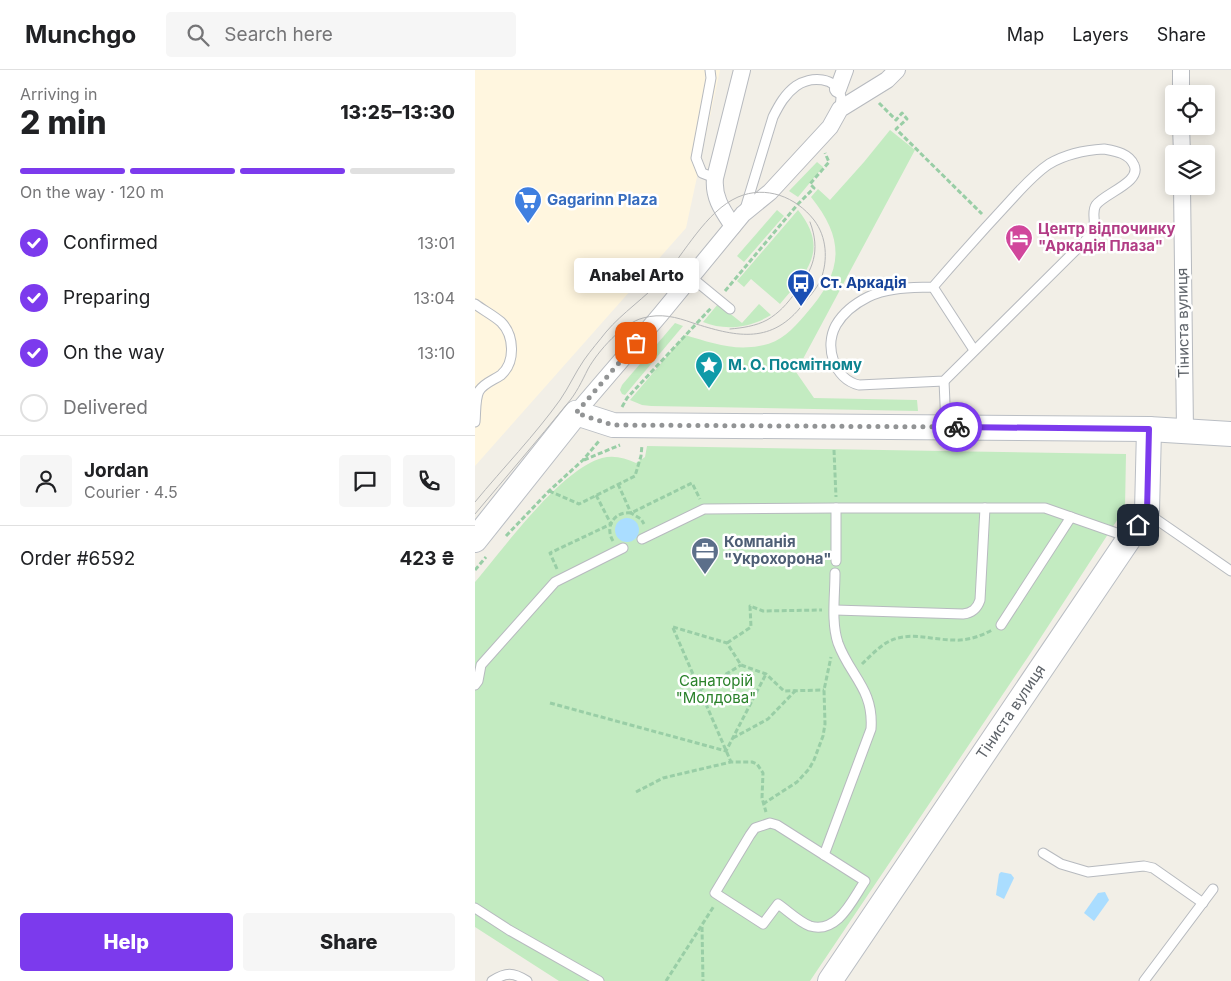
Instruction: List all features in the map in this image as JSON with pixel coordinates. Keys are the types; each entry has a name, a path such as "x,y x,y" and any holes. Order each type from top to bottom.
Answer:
{"main road":[{"path":"483,546 576,413 613,425 946,426 1149,429 1231,434"},
{"path":"1147,512 1149,429"},
{"name":"Тіниста вулиця","path":"830,981 1147,512"}],"street":[{"path":"738,220 718,201 715,194 715,178 742,70"},
{"path":"838,90 845,70"},
{"path":"576,413 738,220 770,192 831,127 840,109 887,80 897,70"},
{"path":"1181,70 1181,85"},
{"name":"Тіниста вулиця","path":"1182,195 1185,431"}],"lane":[{"path":"710,70 711,78 696,158 702,173 715,178"},
{"path":"738,220 773,117 789,92 813,78 824,79 838,90 841,97 840,109"},
{"path":"1104,149 1130,158 1135,166 1136,173 1132,179 1102,199 1095,206 1093,214 1094,225 1090,236 944,381 859,384 850,383 842,376 834,364 831,338 836,326 845,314 868,297 889,290 933,287 990,222 1035,175 1049,164 1063,157 1089,150 1104,149"},
{"path":"691,277 731,309"},
{"path":"933,287 975,350"},
{"path":"475,304 501,322 508,332 511,344 511,356 508,367 502,374 483,386 478,393 475,422"},
{"path":"944,381 946,426"},
{"path":"836,508 836,561"},
{"path":"642,539 704,509 836,508 1045,508 1129,538"},
{"path":"835,610 963,614 972,612 978,606 980,600 985,508"},
{"path":"1147,512 1231,571"},
{"path":"1001,625 1071,517"},
{"path":"475,684 478,681 481,664 555,582 623,548"},
{"path":"824,855 871,729 872,717 867,695 844,656 835,632 835,573"},
{"path":"770,823 777,825 824,855 865,881 843,914 835,922 827,926 808,925 778,904 763,924 715,893 755,828 770,823"},
{"path":"1043,853 1061,864 1088,872 1144,866 1153,868 1203,903"},
{"path":"1144,981 1213,889"},
{"path":"475,908 509,930 599,981"},
{"path":"492,981 501,975 509,973 527,981"}],"path":[{"path":"868,92 895,120 902,114 907,119 896,129 990,222"},
{"path":"504,538 549,491 583,460 613,425 627,398 719,299 798,204 814,188 810,184 829,162 820,138"},
{"path":"834,450 836,508"},
{"path":"549,491 579,504 635,476 641,456"},
{"path":"623,548 614,543 609,532 615,517 620,514 631,513 692,483"},
{"path":"618,484 631,513 637,515 644,524 645,530 642,539"},
{"path":"596,495 611,524"},
{"path":"550,553 611,524"},
{"path":"475,570 483,546"},
{"path":"727,643 751,627 750,606 763,611 835,610"},
{"path":"855,672 879,648 902,637 920,635 955,640 986,634 1001,625"},
{"path":"731,762 673,627 727,643 741,664 765,674 784,690 824,690"},
{"path":"763,804 797,782 809,769 823,736 825,724 824,690 835,632"},
{"path":"700,690 741,664"},
{"path":"726,751 765,674"},
{"path":"732,738 768,719 796,690"},
{"path":"550,703 726,751"},
{"path":"636,792 663,778 731,762 752,762 761,768 763,773 763,804 770,823"},
{"path":"666,981 720,896"},
{"path":"702,925 703,981"}],"shaded area":[{"path":"475,70 720,70 686,228 475,466"}],"green space":[{"path":"890,130 915,150 796,372 814,398 917,400 918,411 651,406 642,405 630,400 685,335 730,347 749,347 773,342 795,326 827,285 833,271 835,257 835,243 830,229 823,213 811,197 818,189 830,200"},
{"path":"817,162 823,167 798,197 789,191"},
{"path":"777,210 784,216 744,262 737,256"},
{"path":"798,210 808,224 812,237 813,249 811,260 799,281 780,304 751,279 744,287 737,281"},
{"path":"718,304 742,323 759,304 771,315 755,323 737,327 720,327 703,322"},
{"path":"675,323 683,326 625,395 622,394 620,390 622,385"},
{"name":"Санаторій \"Молдова\"","path":"647,446 1126,454 1125,508 1030,654 810,981 559,981 475,927 475,582 551,493 569,477 586,465 602,458 619,458 636,463 645,457"}],"water":[{"path":"627,518 635,522 639,530 635,538 627,542 619,538 615,530 619,522"},
{"path":"1001,872 1011,874 1014,878 1004,899 996,895 999,874"},
{"path":"1105,892 1109,900 1094,921 1084,913 1098,893"}],"tram line":[{"path":"475,502 530,439 563,395 584,360 606,332 662,279 696,234 716,212 738,197 759,192 780,195 789,199 807,212 814,220 824,241 825,264 823,272 814,290 788,320 776,328 750,334 737,334 708,328 668,316 643,318 635,321 619,332 598,354 570,400 475,514"},
{"path":"730,329 754,325 767,320 786,305 801,285 811,268 815,251 815,242 810,222"}],"way so far":[{"path":"636,343 576,413 613,425 957,427"}],"place":[{"name":"Gagarinn Plaza","path":"528,224"},
{"name":"Центр відпочинку \"Аркадія Плаза\"","path":"1019,262"},
{"name":"Ст. Аркадія","path":"801,307"},
{"name":"Anabel Arto","path":"636,343"},
{"name":"М. О. Посмітному","path":"709,389"},
{"name":"Компанія \"Укрохорона\"","path":"705,575"}],"route":[{"path":"957,427 1149,429 1147,512 1138,525"}]}
